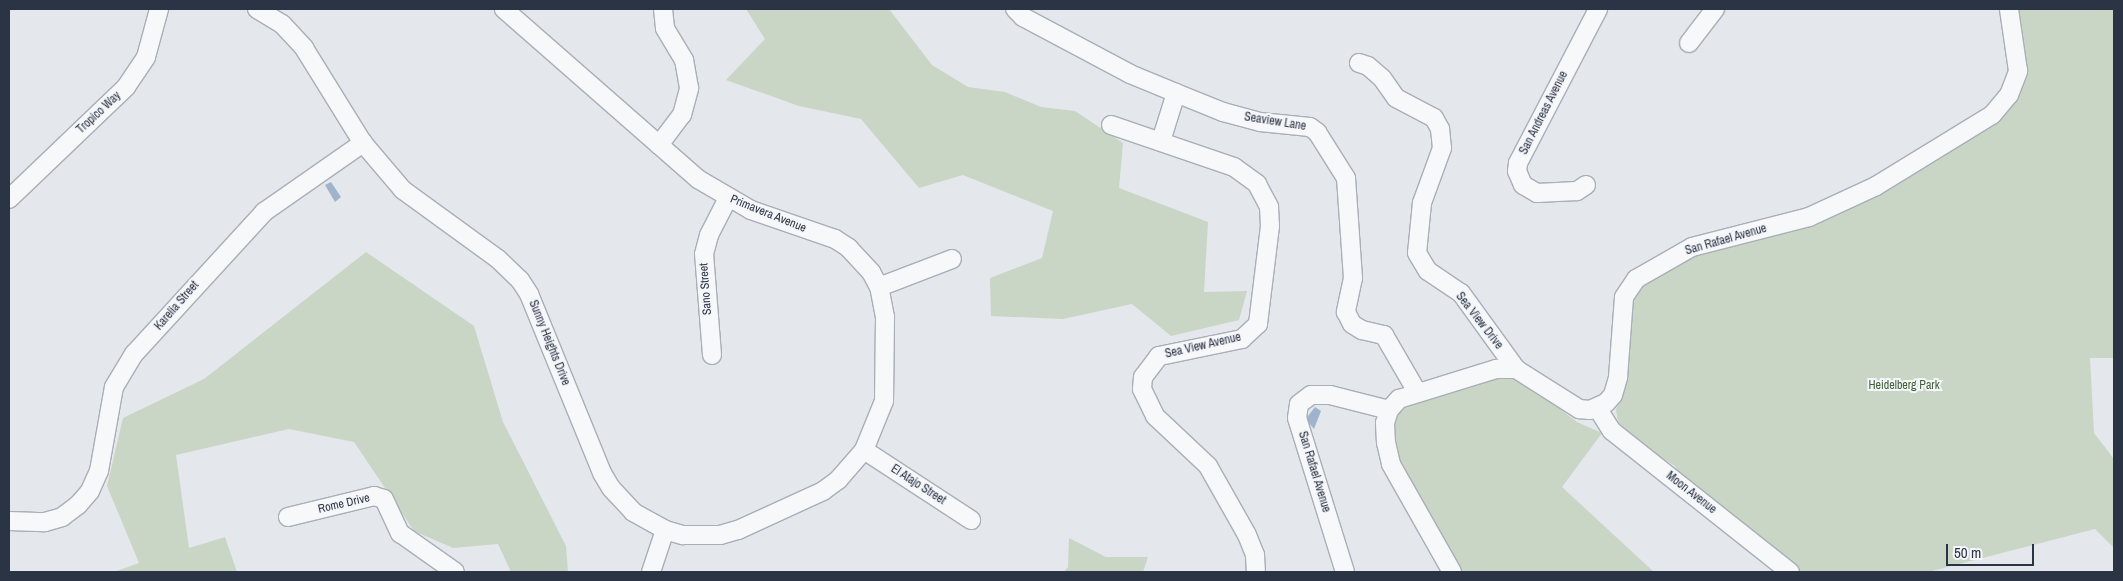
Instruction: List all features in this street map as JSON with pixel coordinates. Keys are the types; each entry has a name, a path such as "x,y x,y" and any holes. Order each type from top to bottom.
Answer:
{"street":[{"name":"Tropico Way","path":"9,199 126,87 146,57 159,9"},
{"name":"Sunny Heights Drive","path":"258,9 282,24 304,48 363,143 403,190 498,259 520,280 529,294 611,488 633,512 665,530 702,536 738,530 822,491 838,480 864,450"},
{"name":"Primavera Avenue","path":"504,9 698,178 728,198 842,243 862,260 879,287 885,317 886,382 879,420 864,450"},
{"path":"659,145 682,115 689,88 684,60 665,28 663,9"},
{"name":"Seaview Lane","path":"1015,9 1023,17 1130,74 1176,93 1223,112 1260,122 1310,127 1317,132 1346,178 1353,278 1346,312 1352,324 1362,330 1384,335 1417,392"},
{"name":"San Andreas Avenue","path":"1586,185 1577,192 1537,193 1523,185 1517,171 1518,163 1598,9"},
{"path":"1689,43 1715,9"},
{"name":"San Rafael Avenue","path":"1598,409 1613,395 1616,386 1624,297 1636,279 1692,247 1809,216 1876,186 1992,115 2009,95 2018,71 2009,9"},
{"name":"Sea View Drive","path":"1359,63 1368,66 1382,78 1396,98 1434,118 1440,129 1442,148 1422,203 1417,254 1428,271 1461,293 1516,369"},
{"path":"1161,141 1176,93"},
{"name":"Sea View Avenue","path":"1111,125 1161,141 1246,173 1257,184 1269,207 1270,226 1258,324 1242,339 1159,356 1143,377 1142,389 1155,416 1208,466 1247,535 1255,555 1256,572"},
{"name":"Karelia Street","path":"9,522 28,524 62,517 90,491 99,471 114,387 134,354 264,212 363,143"},
{"name":"Sano Street","path":"712,354 704,254 709,235 728,198"},
{"path":"879,287 952,258"},
{"path":"1452,572 1391,464 1386,443 1389,410 1399,399 1417,392 1496,369 1516,369 1579,409 1598,409"},
{"name":"San Rafael Avenue","path":"1345,572 1297,418 1299,404 1311,395 1330,395 1389,410"},
{"name":"Moon Avenue","path":"1598,409 1612,430 1790,572"},
{"name":"El Atajo Street","path":"864,450 971,520"},
{"name":"Rome Drive","path":"288,516 374,496 384,499 400,533 455,572"},
{"path":"650,572 665,530"}],"green space":[{"path":"746,9 889,9 932,65 968,87 1005,92 1041,107 1075,111 1123,143 1119,188 1208,222 1204,292 1247,291 1239,320 1171,336 1132,304 1063,319 991,316 990,278 1042,258 1053,211 963,175 919,188 861,119 799,106 726,80 765,39"},
{"name":"Heidelberg Park","path":"2016,9 2114,9 2114,358 2090,358 2094,433 2114,459 2114,548 2095,529 1928,572 1798,572 1678,472 1675,466 1645,447 1618,422 1616,410 1621,396 1631,302 1643,283 1696,254 1810,225 2011,106"},
{"path":"366,252 474,326 503,422 566,546 568,572 511,572 498,544 453,548 414,531 354,442 289,429 176,455 189,548 225,537 237,572 114,572 139,563 107,486 123,418 204,379"},
{"path":"1509,375 1533,388 1577,422 1602,433 1562,487 1654,572 1460,572 1391,447 1396,412 1469,381"},
{"path":"1069,538 1106,557 1148,557 1143,572 1064,572 1068,567"}],"water":[{"path":"331,182 341,197 335,202 325,185"},
{"path":"1315,407 1321,411 1314,429 1308,422 1308,416"}]}
